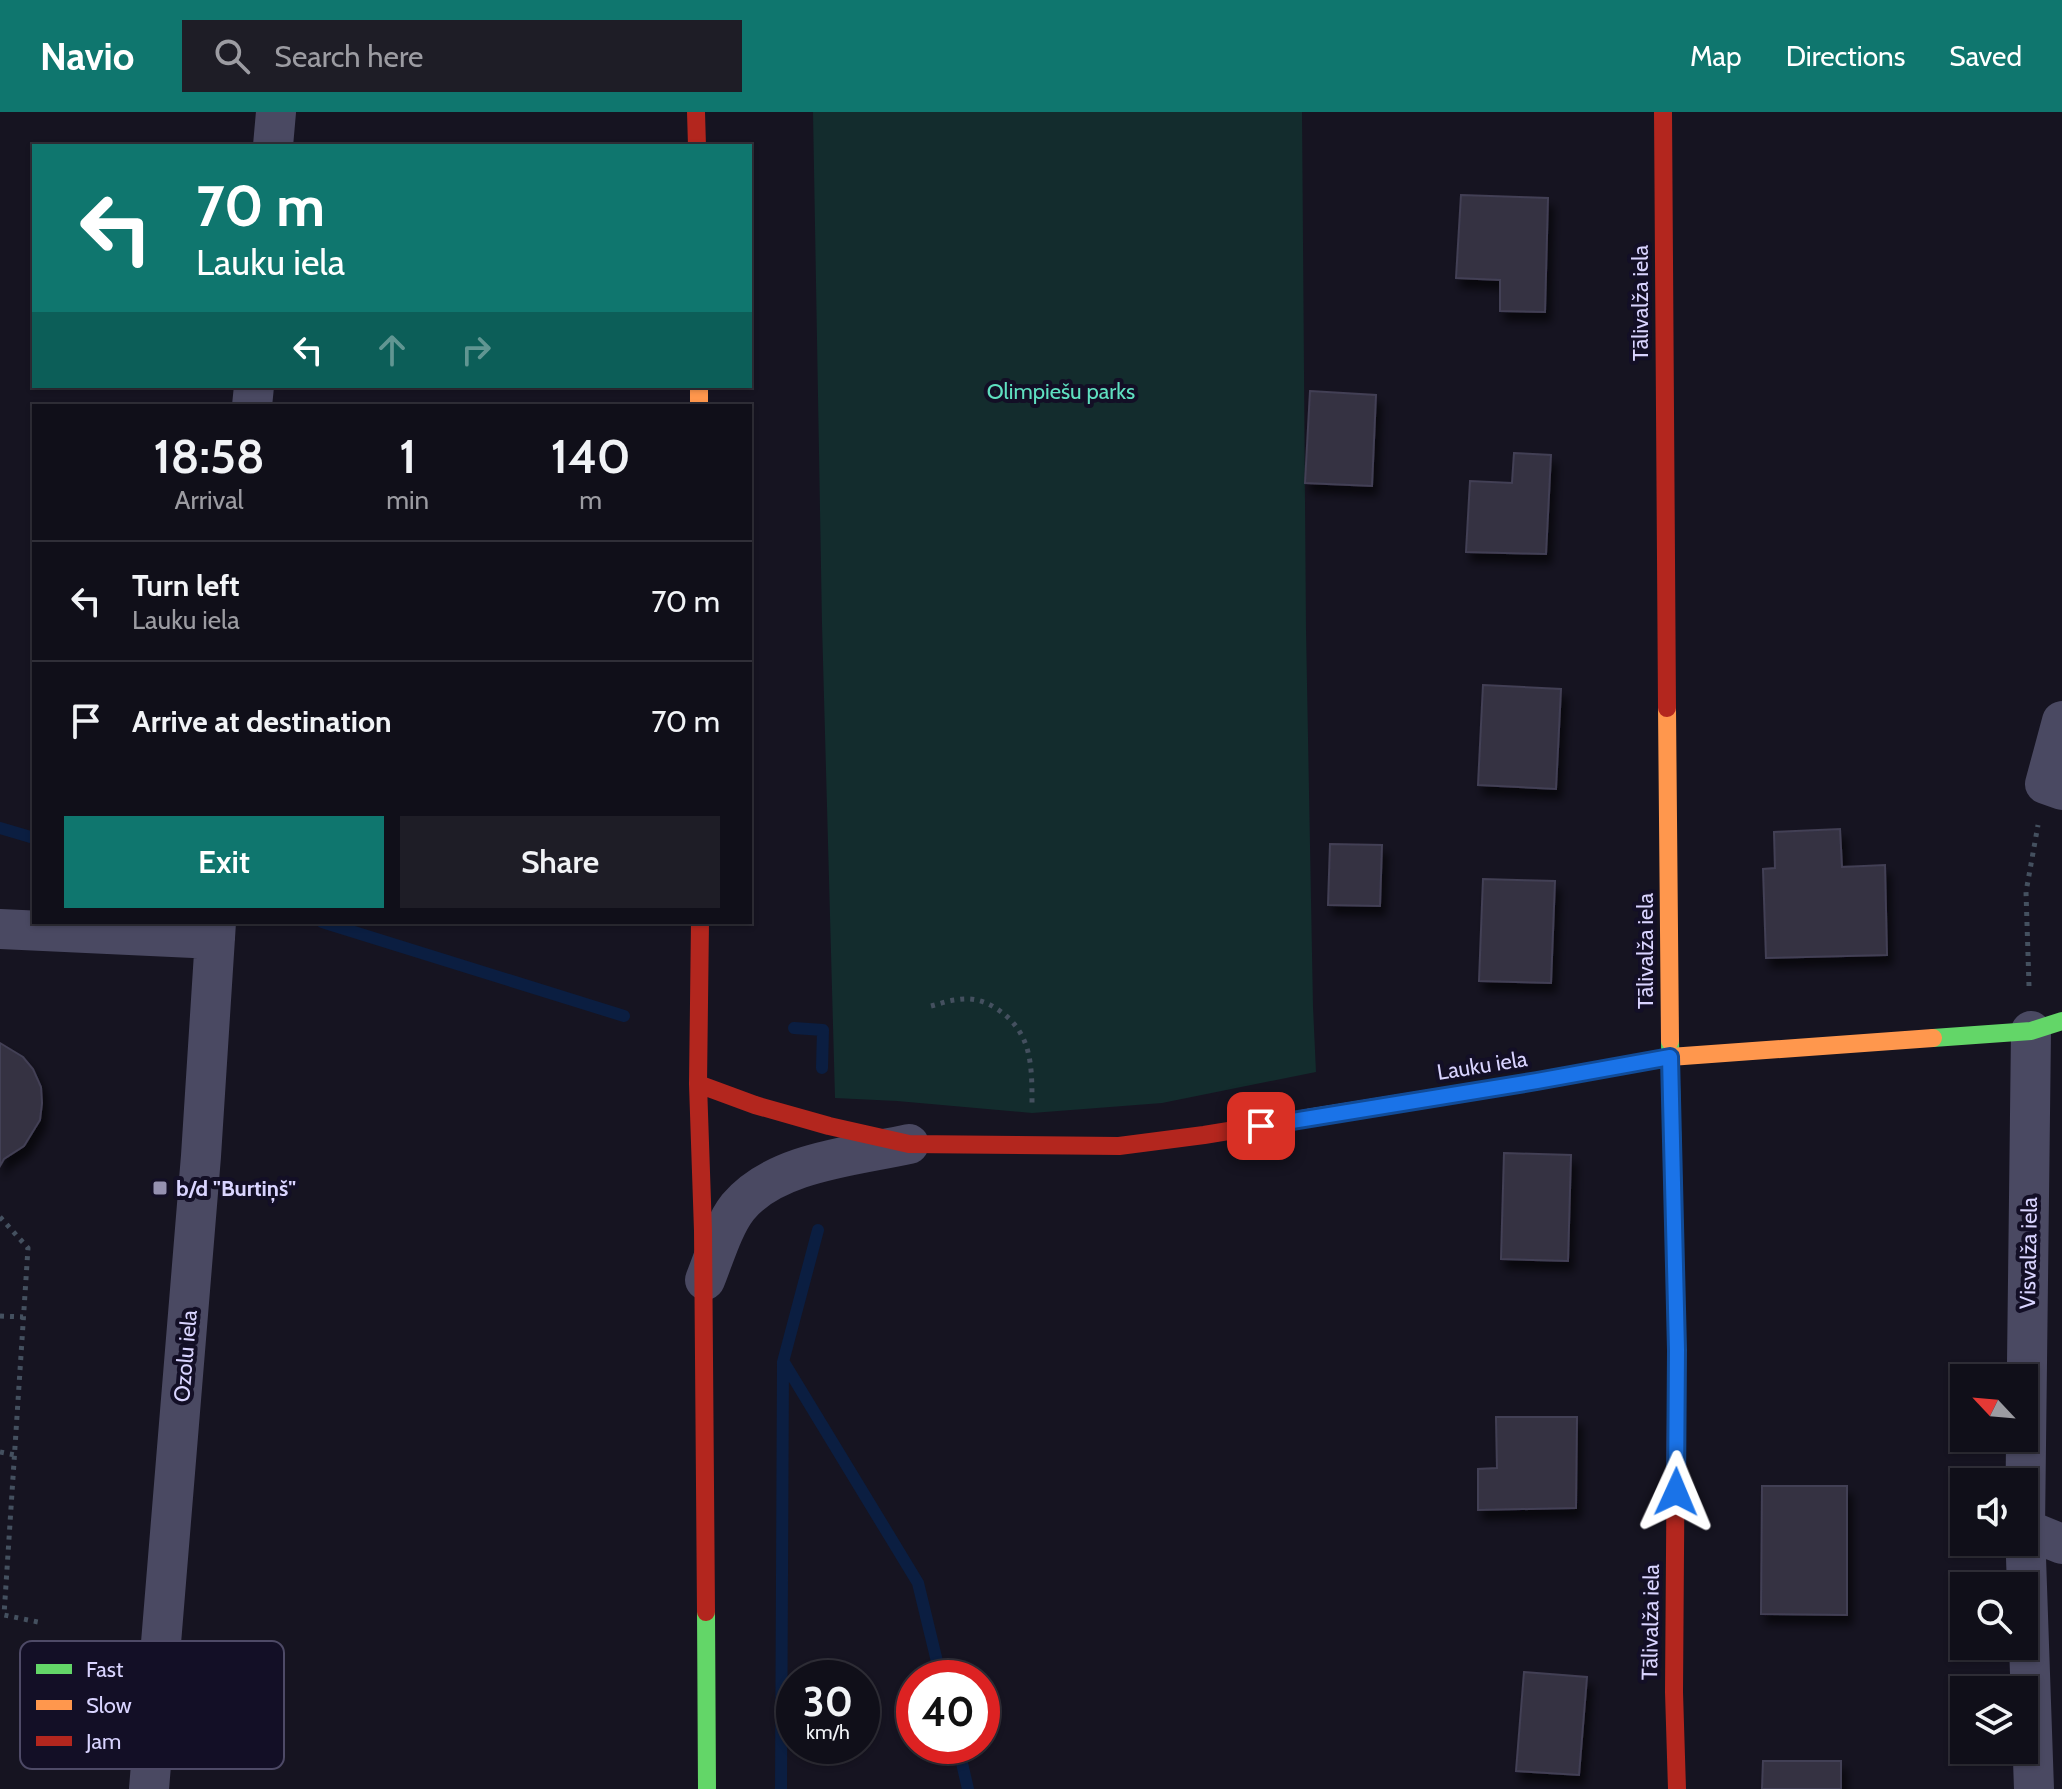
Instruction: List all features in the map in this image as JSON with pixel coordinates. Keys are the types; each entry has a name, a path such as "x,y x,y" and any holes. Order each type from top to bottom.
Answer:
{"main road":[{"path":"696,112 697,144"},
{"name":"Tālivalža iela","path":"1663,112 1670,1057 1677,1350 1674,1677 1677,1789"},
{"path":"700,924 698,1084 707,1789"},
{"name":"Lauku iela","path":"698,1084 755,1105 909,1144 1119,1146 1204,1135 1670,1057 2046,1026"}],"street":[{"path":"273,144 276,112"},
{"path":"2053,787 2062,721"},
{"path":"0,929 216,930"},
{"name":"Ozolu iela","path":"161,1641 201,1156 216,930"},
{"name":"Visvalža iela","path":"2028,1468 2046,1026"},
{"path":"703,1288 718,1245 737,1209 757,1189 780,1175 806,1166 909,1144"},
{"path":"2038,1534 2062,1544"},
{"name":"Visvalža iela","path":"2026,1556 2034,1789"},
{"name":"Ozolu iela","path":"149,1789 151,1769"}],"path":[{"path":"2046,1026 2026,892 2053,787"},
{"path":"931,1006 958,999 985,1001 1008,1016 1024,1037 1032,1070 1028,1145"},
{"path":"0,1217 28,1248 2,1615 38,1622"},
{"path":"0,1316 23,1317"},
{"path":"0,1452 15,1455"}],"green space":[{"name":"Olimpiešu parks","path":"813,112 1302,112 1306,630 1316,1072 1162,1103 1032,1113 835,1098 822,624"}],"building":[{"path":"1461,195 1548,198 1545,312 1500,311 1500,280 1456,278"},
{"path":"1310,391 1376,395 1372,486 1305,483"},
{"path":"1514,453 1551,455 1546,554 1466,552 1470,481 1512,483"},
{"path":"1483,685 1561,689 1556,789 1478,785"},
{"path":"1840,829 1842,867 1885,865 1887,955 1766,958 1763,869 1775,868 1774,832"},
{"path":"1330,844 1382,845 1380,906 1328,905"},
{"path":"1483,879 1555,881 1551,983 1479,981"},
{"path":"0,1043 23,1057 33,1069 41,1087 42,1103 40,1120 24,1146 4,1159 0,1166"},
{"path":"1504,1153 1571,1155 1568,1261 1501,1259"},
{"path":"1496,1417 1577,1417 1576,1508 1478,1510 1478,1469 1497,1468"},
{"path":"1762,1486 1847,1486 1847,1615 1761,1614"},
{"path":"1524,1672 1587,1677 1579,1775 1516,1771"},
{"path":"1763,1761 1841,1761 1841,1789 1762,1789"}],"waterway":[{"path":"0,828 32,837"},
{"path":"328,924 624,1016"},
{"path":"794,1028 823,1030 822,1068"},
{"path":"781,1789 783,1362 818,1230"},
{"path":"785,1364 918,1583 937,1660"},
{"path":"962,1764 968,1789"}],"traffic: fast":[{"path":"1933,1038 2031,1031 2062,1021"},
{"path":"1670,1041 1676,1415"},
{"path":"706,1612 707,1789"}],"traffic: slow":[{"path":"699,388 699,404"},
{"path":"1667,708 1670,1041"},
{"path":"1308,1118 1670,1057 1933,1038"}],"traffic: jam":[{"path":"696,112 697,144"},
{"path":"1663,112 1667,708"},
{"path":"700,924 698,1084 703,1231 706,1612"},
{"path":"698,1084 755,1105 909,1144 1119,1146 1308,1118"},
{"path":"1676,1415 1674,1692 1677,1789"}],"place":[{"name":"b/d \"Burtiņš\"","path":"160,1188"}],"route":[{"path":"1261,1126 1670,1057 1677,1350 1676,1492"}]}
